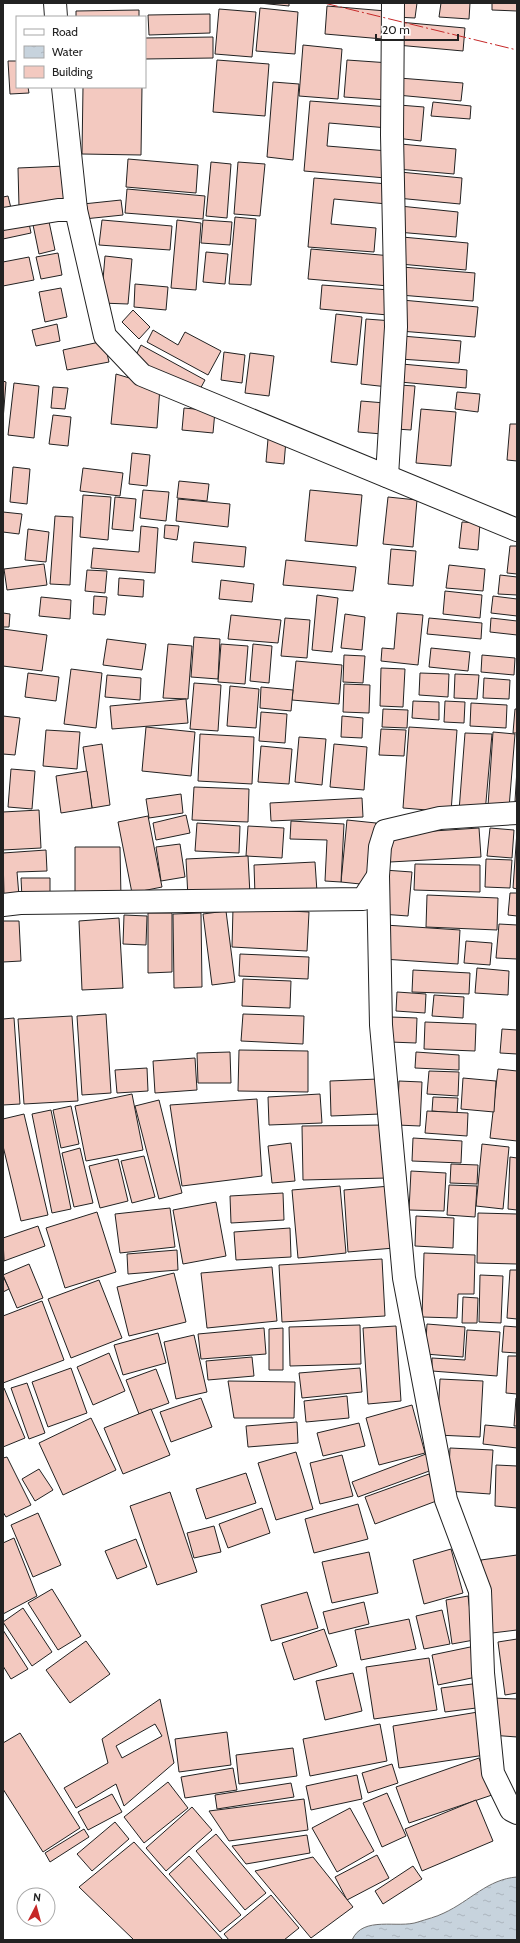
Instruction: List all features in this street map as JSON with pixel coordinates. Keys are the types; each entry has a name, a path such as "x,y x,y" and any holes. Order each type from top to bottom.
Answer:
{"street":[{"path":"55,3 56,16"},
{"path":"386,476 396,327 392,135 393,3"},
{"path":"63,88 76,210 105,336 142,375 517,530"},
{"path":"3,220 58,210 76,210"},
{"path":"517,813 440,818 384,831 380,847 378,876 380,1025 404,1278 446,1500 480,1591 483,1673 493,1773 511,1810 517,1813"},
{"path":"3,905 20,903 363,899 378,876"}],"water":[{"path":"517,1877 517,1940 352,1940 357,1932 372,1925 410,1924 438,1916 488,1886"}],"building":[{"path":"259,3 289,3 289,6"},
{"path":"396,3 417,3 415,18 395,17"},
{"path":"441,3 470,3 469,19 439,17"},
{"path":"492,3 517,3 517,11 492,10"},
{"path":"327,6 386,11 383,39 325,34"},
{"path":"260,8 298,12 295,54 256,51"},
{"path":"219,9 256,12 252,57 215,54"},
{"path":"139,10 139,16 76,16 76,11"},
{"path":"210,14 210,33 149,35 148,15"},
{"path":"399,22 465,28 463,51 397,45"},
{"path":"213,37 213,58 146,59 146,38"},
{"path":"303,45 342,49 338,99 299,96"},
{"path":"217,60 269,64 265,116 213,112"},
{"path":"347,60 390,63 387,100 344,97"},
{"path":"8,61 16,61 16,88 28,88 29,93 10,94"},
{"path":"399,78 463,83 461,101 397,95"},
{"path":"273,82 299,84 293,160 267,157"},
{"path":"83,88 142,88 141,155 82,154"},
{"path":"310,101 390,107 388,128 329,123 327,146 388,151 386,178 304,171"},
{"path":"433,102 471,106 470,119 431,116"},
{"path":"399,105 424,107 421,141 396,138"},
{"path":"400,144 456,149 454,174 397,169"},
{"path":"128,159 198,165 196,193 126,187"},
{"path":"211,162 231,164 227,218 206,216"},
{"path":"238,162 265,164 260,216 234,214"},
{"path":"65,166 66,206 19,207 18,168"},
{"path":"400,172 462,178 460,204 397,198"},
{"path":"314,178 388,184 387,204 334,199 331,224 376,228 374,252 308,247"},
{"path":"127,189 205,196 203,219 125,213"},
{"path":"8,196 12,212 3,214 3,197"},
{"path":"121,200 123,215 84,219 83,204"},
{"path":"400,206 458,212 456,237 397,232"},
{"path":"48,217 55,250 39,254 32,220"},
{"path":"235,217 256,219 251,285 229,284"},
{"path":"28,218 31,233 3,239 3,223"},
{"path":"102,220 172,226 170,250 99,245"},
{"path":"177,220 201,223 196,290 171,288"},
{"path":"203,220 232,222 230,245 201,243"},
{"path":"402,237 468,243 466,270 400,264"},
{"path":"311,249 392,256 389,286 308,279"},
{"path":"206,252 228,254 225,284 203,282"},
{"path":"58,253 62,275 41,279 36,257"},
{"path":"105,256 132,259 128,304 101,303"},
{"path":"29,257 34,280 3,286 3,262"},
{"path":"402,267 475,273 473,301 400,295"},
{"path":"135,284 168,287 166,310 134,307"},
{"path":"322,285 390,290 388,315 320,309"},
{"path":"61,288 67,317 45,322 39,292"},
{"path":"402,300 478,307 475,337 400,331"},
{"path":"133,310 150,327 139,339 122,322"},
{"path":"336,314 362,317 357,365 331,362"},
{"path":"366,319 393,321 388,387 361,384"},
{"path":"57,324 60,341 36,346 32,330"},
{"path":"153,330 178,345 185,332 221,351 208,375 147,342"},
{"path":"402,336 461,341 459,363 400,359"},
{"path":"104,341 109,362 67,370 63,350"},
{"path":"141,345 205,380 198,393 134,359"},
{"path":"224,352 245,355 242,383 221,380"},
{"path":"250,353 274,356 269,396 245,393"},
{"path":"402,364 467,370 466,388 400,382"},
{"path":"116,374 160,387 157,428 111,424"},
{"path":"3,381 6,382 3,420"},
{"path":"14,383 39,386 34,438 8,435"},
{"path":"399,385 415,386 411,430 396,429"},
{"path":"53,387 68,388 65,409 51,408"},
{"path":"457,392 480,394 478,412 455,409"},
{"path":"361,401 385,403 382,434 358,432"},
{"path":"184,408 215,411 213,433 182,430"},
{"path":"421,409 456,412 451,466 416,463"},
{"path":"53,415 71,417 68,446 49,444"},
{"path":"510,424 517,424 517,461 507,460"},
{"path":"268,439 286,440 284,464 266,462"},
{"path":"132,453 150,455 147,486 129,484"},
{"path":"13,467 30,469 27,504 10,502"},
{"path":"83,468 123,473 120,496 80,491"},
{"path":"179,481 209,484 207,501 177,498"},
{"path":"143,490 169,492 166,521 140,518"},
{"path":"310,490 362,495 357,546 305,541"},
{"path":"83,495 111,497 108,540 80,537"},
{"path":"115,497 136,499 133,531 112,529"},
{"path":"388,497 417,500 413,547 383,544"},
{"path":"178,499 230,504 228,527 176,521"},
{"path":"3,512 22,514 19,534 3,532"},
{"path":"55,516 73,517 70,585 50,584"},
{"path":"462,522 480,523 478,550 459,548"},
{"path":"165,525 179,526 177,540 164,538"},
{"path":"141,526 158,528 155,573 91,568 93,548 139,552"},
{"path":"28,529 49,532 46,562 25,560"},
{"path":"194,542 246,547 244,567 192,562"},
{"path":"510,546 517,546 517,574 507,573"},
{"path":"391,549 416,551 413,586 388,584"},
{"path":"286,560 356,567 353,591 283,585"},
{"path":"44,564 47,585 7,590 4,569"},
{"path":"449,565 485,569 483,591 446,588"},
{"path":"87,570 107,571 105,593 85,591"},
{"path":"500,575 517,577 517,595 498,594"},
{"path":"119,578 144,580 143,597 118,595"},
{"path":"221,580 254,584 252,602 219,599"},
{"path":"445,591 482,595 480,618 443,614"},
{"path":"317,595 338,598 332,652 312,650"},
{"path":"94,596 107,597 105,615 93,614"},
{"path":"493,596 517,599 517,616 491,613"},
{"path":"41,597 71,600 70,619 39,616"},
{"path":"3,613 10,614 9,627 3,627"},
{"path":"397,613 423,615 418,665 381,661 382,648 394,649"},
{"path":"345,614 365,617 362,650 341,648"},
{"path":"231,615 281,620 278,643 228,639"},
{"path":"285,618 310,620 307,658 281,656"},
{"path":"429,618 482,623 481,639 427,634"},
{"path":"491,618 517,621 517,635 490,632"},
{"path":"3,629 47,635 42,671 3,666"},
{"path":"194,637 220,639 218,679 191,677"},
{"path":"107,639 146,644 142,670 103,665"},
{"path":"168,644 192,646 188,699 163,698"},
{"path":"221,644 248,646 245,684 218,682"},
{"path":"253,644 272,646 269,683 250,681"},
{"path":"431,648 470,652 468,671 429,667"},
{"path":"344,655 365,656 363,683 343,682"},
{"path":"482,655 515,658 514,675 481,672"},
{"path":"296,661 342,665 339,704 292,700"},
{"path":"381,668 405,669 403,707 380,706"},
{"path":"71,669 102,673 96,728 64,724"},
{"path":"28,673 59,677 56,701 25,697"},
{"path":"420,673 449,674 448,697 419,695"},
{"path":"455,674 479,675 477,699 454,698"},
{"path":"107,675 141,678 140,700 105,697"},
{"path":"484,678 510,680 509,699 483,698"},
{"path":"194,683 221,685 218,731 190,729"},
{"path":"344,684 370,685 369,713 343,712"},
{"path":"230,686 259,689 256,728 227,726"},
{"path":"261,687 293,690 291,711 260,708"},
{"path":"186,699 188,723 112,729 110,706"},
{"path":"413,701 439,702 439,720 412,718"},
{"path":"445,701 465,702 464,723 444,722"},
{"path":"471,703 507,705 506,728 470,726"},
{"path":"383,709 408,710 407,728 382,727"},
{"path":"515,709 517,709 517,733 513,733"},
{"path":"261,712 287,714 285,743 259,741"},
{"path":"3,716 20,718 15,755 3,754"},
{"path":"342,716 363,718 362,738 341,737"},
{"path":"146,727 195,732 191,776 142,771"},
{"path":"409,727 457,730 451,812 403,808"},
{"path":"381,729 406,730 404,756 379,755"},
{"path":"46,730 80,732 77,769 43,766"},
{"path":"493,732 515,734 509,808 488,806"},
{"path":"465,733 492,734 485,813 459,811"},
{"path":"200,734 254,737 252,784 198,781"},
{"path":"299,737 326,739 322,785 295,782"},
{"path":"102,744 110,805 92,808 83,747"},
{"path":"334,744 367,747 364,790 330,787"},
{"path":"261,746 292,749 289,784 258,782"},
{"path":"11,769 35,771 32,809 8,807"},
{"path":"517,769 517,801 515,801"},
{"path":"87,771 92,808 61,813 56,776"},
{"path":"194,787 249,789 248,822 192,820"},
{"path":"181,794 183,813 149,818 146,799"},
{"path":"362,798 363,817 271,821 270,803"},
{"path":"39,810 41,848 3,850 3,812"},
{"path":"186,815 190,833 156,840 153,823"},
{"path":"148,816 162,887 132,893 118,822"},
{"path":"347,820 376,823 370,885 341,882"},
{"path":"291,821 344,824 341,882 325,881 327,840 290,839"},
{"path":"197,823 240,826 239,853 195,851"},
{"path":"248,826 284,828 282,858 246,856"},
{"path":"479,828 481,857 390,862 388,834"},
{"path":"490,828 514,830 512,858 487,856"},
{"path":"517,831 517,889 513,888"},
{"path":"180,844 185,877 161,881 156,847"},
{"path":"75,847 120,847 121,898 75,898"},
{"path":"46,850 47,871 17,872 19,896 4,897 3,853"},
{"path":"248,856 250,895 188,898 186,859"},
{"path":"486,859 512,860 510,888 485,887"},
{"path":"315,862 317,892 255,895 254,865"},
{"path":"415,864 480,865 480,892 414,890"},
{"path":"384,870 412,872 408,916 381,914"},
{"path":"21,878 50,878 50,897 22,898"},
{"path":"510,893 517,893 517,916 508,915"},
{"path":"427,895 498,898 497,930 426,927"},
{"path":"233,908 309,912 307,951 232,947"},
{"path":"226,911 235,982 212,985 203,914"},
{"path":"148,913 172,913 172,972 148,973"},
{"path":"201,913 202,987 174,988 173,914"},
{"path":"124,915 147,916 146,945 123,944"},
{"path":"119,918 123,988 82,990 79,921"},
{"path":"3,921 19,921 21,961 3,962"},
{"path":"499,924 517,925 517,959 496,958"},
{"path":"385,925 460,930 458,964 383,959"},
{"path":"466,941 492,943 490,965 464,963"},
{"path":"240,954 309,957 308,979 239,976"},
{"path":"477,968 509,971 508,995 475,993"},
{"path":"413,970 470,973 469,994 412,992"},
{"path":"243,979 291,981 290,1008 242,1006"},
{"path":"397,992 426,994 425,1013 396,1011"},
{"path":"434,995 464,997 463,1018 432,1016"},
{"path":"106,1014 111,1093 82,1095 77,1016"},
{"path":"243,1014 304,1016 303,1044 241,1041"},
{"path":"72,1016 78,1101 24,1104 18,1019"},
{"path":"391,1017 417,1018 416,1043 390,1042"},
{"path":"14,1018 20,1104 3,1105 3,1019"},
{"path":"425,1022 476,1024 475,1051 424,1049"},
{"path":"502,1029 517,1030 517,1054 500,1053"},
{"path":"239,1050 308,1051 308,1092 238,1091"},
{"path":"230,1052 231,1083 198,1083 197,1053"},
{"path":"416,1052 459,1055 459,1070 415,1068"},
{"path":"195,1058 197,1090 155,1093 153,1061"},
{"path":"147,1068 148,1091 117,1093 115,1070"},
{"path":"498,1069 517,1071 517,1141 490,1138"},
{"path":"429,1071 459,1072 458,1096 427,1094"},
{"path":"463,1078 496,1081 494,1112 461,1109"},
{"path":"378,1079 380,1114 331,1116 330,1081"},
{"path":"399,1081 422,1082 420,1126 397,1125"},
{"path":"132,1094 143,1150 86,1161 75,1106"},
{"path":"320,1094 322,1123 269,1125 268,1097"},
{"path":"433,1097 458,1098 457,1113 432,1111"},
{"path":"257,1099 262,1176 182,1186 170,1105"},
{"path":"159,1100 182,1193 159,1199 135,1106"},
{"path":"71,1106 79,1144 61,1148 53,1110"},
{"path":"51,1110 71,1209 52,1213 32,1114"},
{"path":"427,1111 468,1113 467,1136 425,1133"},
{"path":"24,1114 48,1215 21,1221 3,1146 3,1119"},
{"path":"386,1125 387,1178 303,1180 302,1126"},
{"path":"413,1138 462,1141 461,1163 412,1161"},
{"path":"291,1143 295,1181 272,1183 268,1146"},
{"path":"482,1144 509,1147 503,1209 476,1206"},
{"path":"80,1148 93,1203 74,1207 62,1153"},
{"path":"144,1156 155,1197 132,1203 121,1161"},
{"path":"510,1157 517,1158 517,1210 508,1209"},
{"path":"118,1159 128,1201 100,1208 89,1166"},
{"path":"451,1164 478,1165 477,1184 450,1183"},
{"path":"411,1171 446,1173 444,1211 409,1210"},
{"path":"449,1185 477,1186 475,1217 447,1215"},
{"path":"340,1186 346,1253 298,1258 292,1190"},
{"path":"390,1186 394,1248 348,1252 344,1190"},
{"path":"283,1193 284,1220 231,1223 230,1196"},
{"path":"216,1202 226,1256 183,1264 173,1210"},
{"path":"170,1208 175,1247 120,1253 115,1214"},
{"path":"97,1212 116,1272 65,1288 46,1228"},
{"path":"478,1213 517,1214 517,1264 477,1263"},
{"path":"416,1216 454,1218 453,1248 415,1246"},
{"path":"38,1226 45,1246 4,1261 3,1238"},
{"path":"290,1228 291,1257 236,1260 234,1232"},
{"path":"177,1250 178,1270 128,1274 127,1254"},
{"path":"424,1253 475,1255 474,1294 458,1294 457,1318 422,1317"},
{"path":"382,1259 385,1316 282,1322 279,1265"},
{"path":"29,1264 43,1298 17,1308 3,1275"},
{"path":"272,1267 277,1321 207,1328 201,1273"},
{"path":"510,1270 517,1270 517,1319 507,1318"},
{"path":"174,1273 186,1322 129,1336 117,1287"},
{"path":"480,1275 503,1276 501,1323 479,1322"},
{"path":"3,1276 9,1289 3,1292"},
{"path":"99,1280 122,1338 71,1358 48,1299"},
{"path":"463,1297 478,1298 477,1323 462,1323"},
{"path":"42,1301 64,1360 3,1383 3,1316"},
{"path":"427,1324 465,1327 463,1357 425,1354"},
{"path":"360,1325 361,1364 290,1366 289,1327"},
{"path":"396,1326 401,1401 368,1404 363,1328"},
{"path":"504,1326 517,1327 517,1353 502,1352"},
{"path":"264,1328 266,1354 201,1359 198,1334"},
{"path":"283,1328 283,1370 269,1370 269,1329"},
{"path":"467,1330 500,1332 497,1376 432,1371 432,1358 465,1360"},
{"path":"158,1333 166,1363 123,1375 114,1345"},
{"path":"194,1335 207,1392 176,1399 164,1342"},
{"path":"109,1353 125,1391 93,1405 77,1367"},
{"path":"508,1356 517,1356 517,1394 506,1393"},
{"path":"252,1357 254,1376 208,1380 206,1361"},
{"path":"71,1368 87,1413 48,1427 32,1382"},
{"path":"360,1368 362,1392 302,1398 299,1373"},
{"path":"156,1369 169,1403 139,1414 126,1380"},
{"path":"440,1379 483,1381 480,1437 437,1435"},
{"path":"228,1381 295,1382 294,1418 234,1418"},
{"path":"27,1383 45,1433 29,1439 11,1388"},
{"path":"3,1388 25,1438 3,1447"},
{"path":"347,1396 349,1418 306,1422 304,1401"},
{"path":"201,1398 212,1427 171,1442 160,1412"},
{"path":"516,1398 517,1426 514,1426"},
{"path":"412,1405 425,1453 379,1465 366,1418"},
{"path":"151,1409 170,1455 123,1474 104,1428"},
{"path":"91,1418 116,1470 63,1495 39,1443"},
{"path":"297,1422 298,1443 248,1447 246,1426"},
{"path":"359,1423 365,1446 323,1456 317,1433"},
{"path":"485,1425 517,1428 517,1448 483,1444"},
{"path":"450,1448 493,1450 490,1494 448,1491"},
{"path":"296,1452 313,1509 276,1520 258,1463"},
{"path":"426,1454 432,1470 358,1497 352,1482"},
{"path":"342,1455 353,1496 320,1504 310,1463"},
{"path":"7,1457 31,1505 6,1517 3,1512 3,1458"},
{"path":"496,1465 517,1466 517,1508 495,1506"},
{"path":"39,1469 53,1490 35,1501 22,1479"},
{"path":"246,1473 256,1503 206,1519 196,1489"},
{"path":"429,1474 439,1500 375,1524 365,1497"},
{"path":"170,1492 197,1572 157,1585 130,1506"},
{"path":"358,1504 368,1539 314,1553 305,1519"},
{"path":"262,1508 270,1533 228,1548 219,1524"},
{"path":"38,1513 61,1565 33,1577 11,1525"},
{"path":"214,1526 221,1552 194,1558 187,1533"},
{"path":"14,1538 37,1596 3,1614 3,1543"},
{"path":"136,1539 147,1567 117,1579 105,1551"},
{"path":"451,1549 463,1593 424,1604 413,1560"},
{"path":"369,1552 378,1593 332,1603 322,1562"},
{"path":"517,1555 517,1630 492,1633 481,1560"},
{"path":"52,1589 81,1636 58,1650 28,1603"},
{"path":"307,1592 318,1628 271,1641 261,1605"},
{"path":"468,1596 474,1640 452,1644 446,1600"},
{"path":"364,1602 369,1624 329,1634 323,1612"},
{"path":"23,1608 52,1652 32,1666 3,1622"},
{"path":"442,1610 450,1644 424,1649 416,1616"},
{"path":"409,1619 416,1649 361,1660 355,1630"},
{"path":"324,1629 337,1666 294,1680 282,1643"},
{"path":"3,1630 28,1669 11,1679 3,1666"},
{"path":"517,1639 517,1693 505,1695 498,1642"},
{"path":"86,1641 110,1674 70,1703 46,1670"},
{"path":"475,1646 481,1676 438,1685 432,1655"},
{"path":"429,1658 437,1710 374,1719 366,1667"},
{"path":"353,1673 362,1711 325,1720 316,1681"},
{"path":"480,1683 484,1707 445,1712 441,1688"},
{"path":"492,1698 517,1699 517,1737 490,1735"},
{"path":"160,1699 174,1763 124,1806 116,1784 76,1808 64,1788 108,1763 102,1739","holes":["155,1724 162,1736 122,1758 116,1746"]},
{"path":"478,1712 485,1755 399,1768 393,1726"},
{"path":"380,1724 387,1761 310,1776 303,1739"},
{"path":"227,1732 231,1765 179,1772 175,1739"},
{"path":"20,1733 80,1828 43,1852 3,1789 3,1743"},
{"path":"293,1748 297,1776 239,1784 236,1755"},
{"path":"479,1758 492,1795 409,1823 396,1787"},
{"path":"392,1764 398,1783 368,1793 362,1773"},
{"path":"233,1768 237,1790 185,1798 181,1777"},
{"path":"357,1775 362,1799 311,1810 306,1786"},
{"path":"168,1782 188,1808 144,1843 124,1817"},
{"path":"291,1783 294,1797 217,1809 215,1795"},
{"path":"387,1793 406,1836 382,1847 363,1803"},
{"path":"112,1794 122,1812 88,1830 78,1812"},
{"path":"304,1799 308,1830 229,1841 209,1811"},
{"path":"476,1800 493,1841 422,1871 405,1829"},
{"path":"192,1807 212,1830 166,1871 146,1848"},
{"path":"350,1808 374,1851 337,1872 312,1828"},
{"path":"115,1822 129,1839 92,1871 77,1854"},
{"path":"84,1829 89,1837 50,1862 45,1853"},
{"path":"216,1834 266,1893 245,1910 196,1851"},
{"path":"307,1835 310,1853 246,1864 232,1846"},
{"path":"134,1842 223,1940 134,1940 79,1887"},
{"path":"377,1855 389,1878 347,1900 335,1877"},
{"path":"189,1856 241,1915 220,1932 169,1874"},
{"path":"313,1857 353,1907 311,1938 255,1871"},
{"path":"413,1866 422,1879 383,1904 375,1891"},
{"path":"271,1895 299,1928 284,1940 229,1940 224,1934"}],"power":[{"path":"324,3 517,50"}]}
